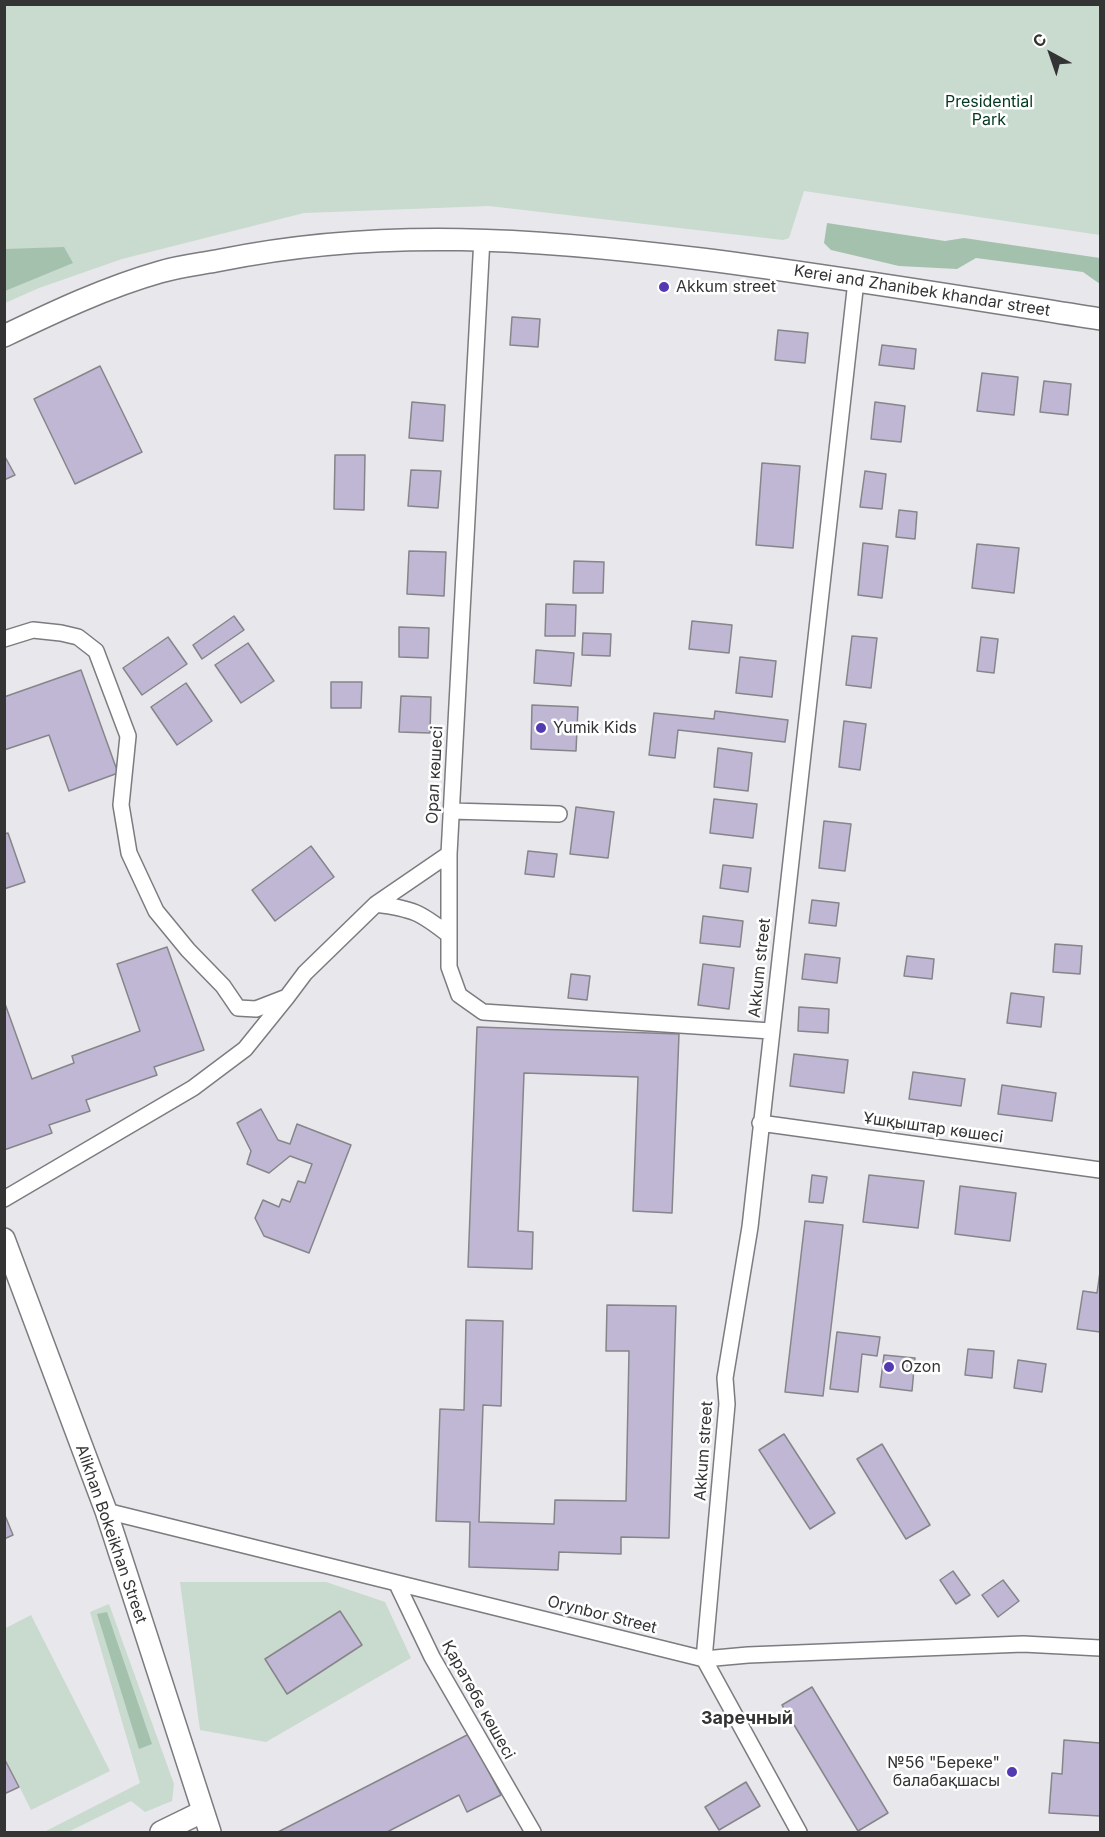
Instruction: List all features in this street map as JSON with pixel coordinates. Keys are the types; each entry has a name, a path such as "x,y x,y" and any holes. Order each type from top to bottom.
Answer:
{"main road":[{"name":"Kerei and Zhanibek khandar street","path":"4,336 44,317 171,270 315,245 413,238 482,238 590,245 856,281 1101,319"},
{"name":"Alikhan Bokeikhan Street","path":"4,1239 106,1511 210,1833"},
{"path":"161,1833 202,1812"}],"street":[{"name":"Орал көшесі","path":"482,238 449,854 449,967 459,994 483,1012 771,1031"},
{"name":"Akkum street","path":"704,1659 727,1404 725,1378 750,1227 856,281"},
{"path":"4,639 33,630 61,633 78,637 96,651 128,736 121,805 129,853 156,911 188,950 223,986 238,1008 256,1009 287,997"},
{"path":"452,811 559,814"},
{"path":"4,1199 193,1089 245,1049 305,973 376,904 449,854"},
{"path":"376,904 408,908 422,914 449,935"},
{"name":"Ұшқыштар көшесі","path":"760,1123 1101,1170"},
{"name":"Orynbor Street","path":"106,1511 704,1659 748,1655 1023,1644 1101,1648"},
{"name":"Қаратөбе көшесі","path":"397,1584 432,1657 533,1833"},
{"path":"704,1659 799,1833"}],"green space":[{"name":"Presidential Park","path":"4,5 1100,5 1100,235 804,191 789,238 783,240 489,206 304,213 122,259 39,288 5,303"},
{"path":"827,223 945,241 964,238 1100,258 1100,284 1083,272 976,258 957,269 899,266 831,250 824,243"},
{"path":"64,247 73,263 5,291 5,249"},
{"path":"180,1582 326,1582 385,1602 411,1658 266,1742 200,1730"},
{"path":"109,1604 174,1784 172,1801 145,1812 131,1801 68,1832 44,1832 140,1783 90,1612"},
{"path":"107,1612 152,1744 139,1749 97,1614"},
{"path":"31,1615 110,1771 31,1810 5,1758 4,1629"}],"building":[{"path":"512,317 540,319 538,347 510,345"},
{"path":"778,330 808,333 805,363 775,360"},
{"path":"882,345 916,349 914,369 879,365"},
{"path":"100,366 142,452 75,484 34,399"},
{"path":"982,373 1018,377 1014,415 977,411"},
{"path":"1044,381 1071,384 1068,415 1040,412"},
{"path":"412,402 445,405 443,441 409,438"},
{"path":"875,402 905,406 901,442 871,439"},
{"path":"4,455 15,475 4,480"},
{"path":"335,455 365,455 364,510 334,509"},
{"path":"762,463 800,466 793,548 756,545"},
{"path":"411,470 441,471 438,508 408,506"},
{"path":"865,471 886,474 882,509 860,507"},
{"path":"899,510 917,512 915,539 896,537"},
{"path":"863,543 888,546 882,598 858,595"},
{"path":"977,544 1019,548 1014,593 972,588"},
{"path":"409,551 446,552 444,596 407,594"},
{"path":"574,561 604,562 603,593 573,593"},
{"path":"546,604 576,605 575,636 545,636"},
{"path":"234,616 244,630 202,659 193,645"},
{"path":"692,621 732,625 729,653 689,649"},
{"path":"399,627 429,628 428,658 399,657"},
{"path":"583,633 611,634 610,656 582,655"},
{"path":"852,636 877,638 871,688 846,685"},
{"path":"168,637 187,664 142,695 123,668"},
{"path":"981,637 998,639 994,673 977,671"},
{"path":"248,643 274,681 241,703 215,665"},
{"path":"536,650 574,653 571,686 534,683"},
{"path":"740,657 776,661 772,697 736,693"},
{"path":"81,670 118,773 69,791 49,735 4,750 4,697"},
{"path":"331,682 362,682 361,708 331,708"},
{"path":"186,683 212,721 177,745 151,707"},
{"path":"401,696 431,697 430,733 399,732"},
{"path":"532,705 578,707 576,751 531,749"},
{"path":"715,711 788,720 785,742 678,730 675,758 649,755 654,713 714,719"},
{"path":"844,721 866,724 860,770 839,767"},
{"path":"718,748 752,753 748,791 714,787"},
{"path":"714,799 757,804 753,838 710,833"},
{"path":"576,807 614,812 608,858 570,854"},
{"path":"824,821 851,824 845,871 819,868"},
{"path":"8,833 25,882 4,889 4,834"},
{"path":"311,846 334,877 275,921 252,890"},
{"path":"528,851 557,854 554,877 525,874"},
{"path":"723,865 751,868 748,892 720,888"},
{"path":"812,900 839,903 836,926 809,923"},
{"path":"703,916 743,921 740,947 700,943"},
{"path":"1055,944 1082,946 1080,974 1053,972"},
{"path":"167,947 204,1050 154,1067 157,1075 86,1100 90,1111 49,1125 52,1133 4,1150 4,1001 32,1079 74,1063 72,1056 140,1031 117,964"},
{"path":"805,954 840,958 837,983 802,979"},
{"path":"907,956 934,959 932,979 904,976"},
{"path":"703,964 734,968 729,1009 698,1005"},
{"path":"571,974 590,976 587,1000 568,998"},
{"path":"1011,993 1044,997 1041,1027 1007,1023"},
{"path":"799,1007 829,1009 828,1033 798,1031"},
{"path":"477,1027 679,1034 672,1213 633,1211 638,1077 524,1073 518,1231 533,1232 532,1269 468,1267"},
{"path":"794,1054 848,1060 844,1093 790,1086"},
{"path":"913,1072 965,1079 961,1106 909,1099"},
{"path":"1002,1085 1056,1093 1052,1121 998,1114"},
{"path":"261,1109 278,1140 290,1144 297,1124 351,1145 309,1253 264,1236 255,1218 263,1200 279,1207 282,1199 290,1202 298,1181 305,1183 312,1164 290,1156 269,1173 247,1164 251,1151 237,1123"},
{"path":"812,1175 827,1177 823,1203 809,1202"},
{"path":"869,1175 924,1181 918,1228 863,1222"},
{"path":"960,1186 1016,1193 1010,1241 955,1234"},
{"path":"805,1221 843,1225 823,1396 785,1392"},
{"path":"1100,1272 1100,1332 1077,1329 1083,1291 1097,1293"},
{"path":"607,1305 676,1306 669,1538 621,1537 621,1554 559,1552 558,1570 469,1567 470,1522 436,1521 440,1409 464,1410 466,1320 503,1321 501,1406 483,1405 479,1522 554,1524 555,1500 626,1501 629,1351 606,1351"},
{"path":"837,1332 880,1337 877,1356 862,1354 858,1392 830,1389"},
{"path":"968,1349 994,1351 992,1378 965,1375"},
{"path":"884,1355 915,1358 912,1391 880,1387"},
{"path":"1018,1360 1046,1364 1042,1392 1014,1388"},
{"path":"784,1434 835,1513 810,1529 759,1450"},
{"path":"882,1444 930,1525 906,1539 857,1459"},
{"path":"4,1513 13,1535 4,1539"},
{"path":"953,1571 970,1595 956,1604 940,1580"},
{"path":"1003,1580 1019,1601 998,1617 982,1595"},
{"path":"340,1611 362,1645 287,1694 265,1659"},
{"path":"812,1687 888,1813 858,1831 782,1705"},
{"path":"469,1734 501,1795 467,1812 459,1795 387,1832 278,1832"},
{"path":"1064,1740 1100,1743 1100,1816 1049,1813 1052,1773 1062,1774"},
{"path":"4,1758 19,1787 4,1794"},
{"path":"746,1782 760,1806 719,1830 705,1807"}],"place":[{"name":"Akkum street","path":"664,287"},
{"name":"Yumik Kids","path":"541,728"},
{"name":"Ozon","path":"889,1367"},
{"name":"№56 \"Береке\" балабақшасы","path":"1012,1772"}],"district":[{"name":"Заречный","path":"747,1719"}]}
